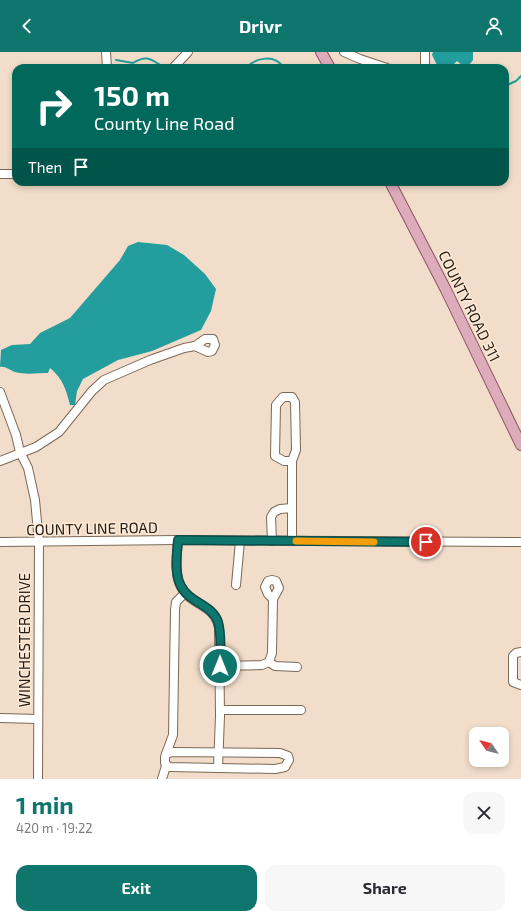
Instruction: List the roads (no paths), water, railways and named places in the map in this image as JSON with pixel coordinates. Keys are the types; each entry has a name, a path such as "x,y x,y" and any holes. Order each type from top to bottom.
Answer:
{"main road":[{"path":"321,52 328,64"},
{"name":"COUNTY ROAD 311","path":"392,186 446,290 521,445"}],"street":[{"path":"106,52 106,64"},
{"path":"177,64 188,52"},
{"path":"344,52 375,64"},
{"path":"424,64 425,52"},
{"path":"0,174 12,174"},
{"path":"0,461 36,447 58,432 92,391 104,380 150,360 184,348 195,346"},
{"name":"WINCHESTER DRIVE","path":"0,392 16,435 20,452 28,468 35,500 39,543 38,779"},
{"path":"292,461 284,461 275,456 276,405 283,397 292,397 295,402 296,450 292,461 292,541"},
{"path":"272,541 272,517 274,512 280,509 292,508"},
{"path":"178,540 178,577 180,586 185,593 212,612 218,622 220,666 218,768"},
{"name":"COUNTY LINE ROAD","path":"0,542 39,543 178,540 521,542"},
{"path":"236,585 240,541"},
{"path":"162,779 166,766 164,760 174,735 175,610 176,602 185,593"},
{"path":"220,666 262,665 269,662 272,653 273,599"},
{"path":"521,652 516,653 513,656 512,682 521,684"},
{"path":"269,662 275,666 297,667"},
{"path":"220,710 301,710"},
{"path":"0,718 38,719"},
{"path":"166,754 172,752 280,752 288,756 289,760 285,767 281,768 178,768 166,766"}],"water":[{"path":"433,52 473,52 473,60 470,64 461,64 457,61 454,64 436,64 432,55"},
{"path":"138,242 167,245 184,255 205,274 216,289 211,311 201,330 152,351 118,360 83,379 77,391 75,405 70,405 63,385 58,376 50,368 48,373 27,374 0,367 1,350 12,345 30,344 40,333 70,318 120,260 128,246"}],"waterway":[{"path":"116,60 133,63 138,60 149,59 158,64"},
{"path":"250,64 260,59 271,59 280,64"},
{"path":"509,84 516,81 521,76"}]}
